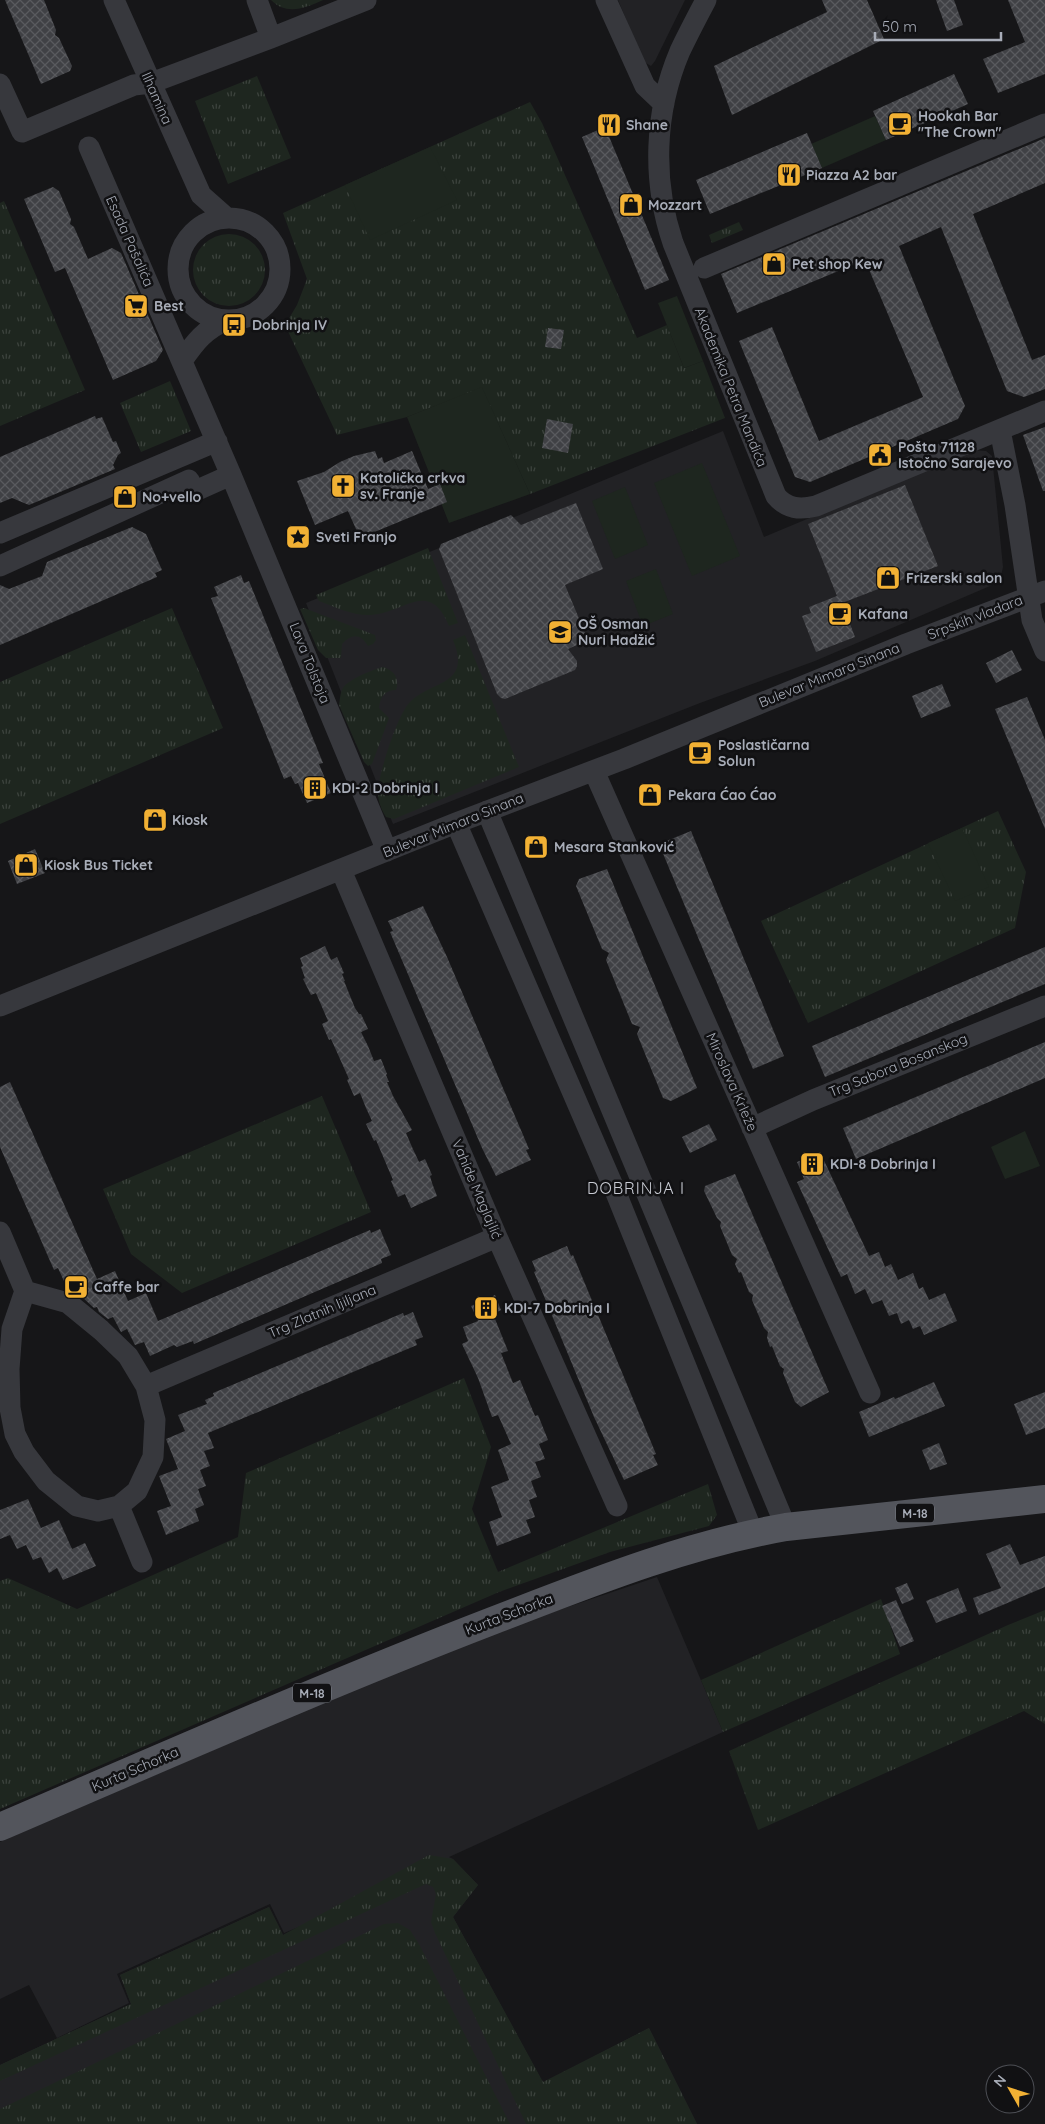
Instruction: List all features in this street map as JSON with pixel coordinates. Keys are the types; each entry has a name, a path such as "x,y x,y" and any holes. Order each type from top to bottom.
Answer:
{"main road":[{"name":"Kurta Schorka","path":"0,1827 376,1665 628,1568 753,1533 786,1527 1045,1499"}],"street":[{"name":"Ilhamina","path":"114,0 201,195 202,213 198,229"},
{"path":"257,0 272,38"},
{"path":"0,84 22,132 134,86 151,83 272,38 366,0"},
{"path":"606,0 645,86 664,104"},
{"name":"Akademika Petra Mandića","path":"706,0 679,52 664,104 658,143 658,168 663,208 668,229 776,496 792,508 816,506 1045,411"},
{"path":"704,268 1045,124"},
{"name":"Esada Pašalića","path":"89,147 187,354 217,441"},
{"name":"Ilhamina","path":"201,195 227,218"},
{"path":"227,218 245,221 258,227 268,236 275,248 279,261 279,275 276,288 269,300 259,310 247,317 227,320 213,326 203,333 187,354 194,331 191,304 181,286 178,265 184,245 198,229 211,221 227,218"},
{"path":"191,304 207,316 227,320"},
{"path":"1000,430 1015,506 1037,594 1032,620 1045,651"},
{"path":"0,533 217,441"},
{"name":"Lava Tolstoja","path":"217,441 386,851"},
{"path":"0,566 189,480 193,492 231,475"},
{"name":"Srpskih vladara","path":"906,644 1037,594"},
{"name":"Bulevar Mimara Sinana","path":"0,1006 456,823 594,771 906,644"},
{"name":"Miroslava Krleže","path":"594,771 870,1393"},
{"path":"487,811 786,1527"},
{"path":"456,823 614,1188 753,1533"},
{"name":"Vahide Maglajlić","path":"341,870 498,1237 617,1506"},
{"name":"Trg Sabora Bosanskog","path":"752,1128 813,1100 1045,1006"},
{"path":"0,1232 25,1291 12,1329 9,1369 10,1408 7,1438 24,1452 46,1481 77,1506 98,1511 119,1506 137,1491 152,1457 155,1420 146,1386 128,1356 101,1330 68,1304 25,1291"},
{"name":"Trg Zlatnih ljiljana","path":"146,1386 498,1237"},
{"path":"119,1506 142,1562"}],"shaded area":[{"path":"618,0 685,0 651,66 644,62"},
{"name":"OŠ Osman Nuri Hadžić","path":"723,431 764,537 972,450 986,451 992,456 1003,567 1001,576 997,583 815,661 700,703 393,824 306,603"},
{"path":"657,1577 723,1732 449,1857 478,1885 453,1917 543,2083 649,2028 697,2124 0,2124 0,2065 131,2004 120,1975 269,1907 283,1935 301,1926 284,1933 270,1904 117,1974 129,2003 57,2038 29,1985 0,1999 0,1842 410,1665 547,1614"}],"green space":[{"path":"271,0 323,0 303,8 290,9 283,8"},
{"path":"257,76 291,158 228,184 195,101"},
{"path":"530,102 542,123 637,338 667,325 684,368 703,361 725,418 530,494 482,388 407,417 337,435 285,325 297,305 307,279 283,213"},
{"path":"875,116 886,140 822,168 811,144"},
{"path":"430,147 457,200 370,240 345,185"},
{"path":"4,201 85,390 0,426 0,203"},
{"path":"739,222 743,230 712,243 709,235"},
{"path":"229,234 249,240 259,250 265,270 259,290 249,300 229,306 209,300 199,290 193,270 199,250 209,240"},
{"path":"677,296 703,361 684,368 658,303"},
{"path":"170,381 191,431 141,452 120,403"},
{"path":"482,387 530,494 449,523 407,417"},
{"path":"702,463 740,556 692,576 654,483"},
{"path":"625,487 648,545 615,559 592,501"},
{"path":"428,548 458,623 449,626 441,612 433,604 424,601 415,602 383,613 364,615 344,611 319,601 316,595"},
{"path":"656,569 673,614 643,626 626,581"},
{"path":"172,608 223,728 0,824 0,682"},
{"path":"304,608 375,635 376,640 368,646 359,637 349,638 342,644 341,658 326,658 318,650 300,609"},
{"path":"465,635 519,767 394,819 386,817 379,802 379,784 389,745 400,718 410,702 454,674 458,655 453,640"},
{"path":"383,667 393,673 397,679 397,686 396,690 386,693 381,701 379,708 389,718 372,764 368,766 364,762 339,705 340,696 345,685 355,678"},
{"path":"998,811 1026,872 1015,928 808,1023 761,921"},
{"path":"962,828 989,887 955,901 928,843"},
{"path":"322,1096 371,1212 182,1293 131,1254 103,1189"},
{"path":"1025,1131 1040,1166 1005,1179 991,1147"},
{"path":"464,1378 491,1447 472,1509 498,1572 708,1484 717,1515 709,1526 610,1552 499,1592 0,1809 0,1581 8,1578 77,1609 238,1537 246,1473"},
{"path":"881,1599 900,1654 723,1732 701,1680"},
{"path":"1045,1610 1045,1724 1024,1711 758,1830 729,1751"},
{"path":"429,1855 453,1859 478,1885 453,1917 543,2082 649,2028 697,2124 526,2124 435,1933 431,1922 436,1894 433,1887 426,1884 0,2081 0,2065 131,2004 120,1975 269,1907 283,1935"},
{"path":"398,1923 410,1930 419,1944 510,2124 0,2124 0,2109 384,1924"}],"building":[{"path":"5,0 44,0 56,30 55,35 59,38 72,66 70,71 41,84"},
{"path":"822,0 867,0 884,39 732,115 714,66 827,12"},
{"path":"936,0 954,0 963,25 947,31"},
{"path":"1008,0 1045,0 1045,74 998,93 983,59 1025,42"},
{"path":"954,74 968,104 886,140 873,111"},
{"path":"605,127 669,280 645,290 582,137"},
{"path":"807,133 822,168 710,214 696,180"},
{"path":"1045,138 1045,183 973,214 1032,360 1045,355 1045,389 1024,397 1007,391 941,227 899,246 965,406 958,419 810,482 795,477 739,341 772,327 819,441 923,397 865,260 737,313 721,274"},
{"path":"53,187 59,191 71,219 70,224 74,227 88,259 112,248 121,253 163,350 156,361 113,380 65,268 55,272 24,199"},
{"path":"548,328 564,330 561,349 545,347"},
{"path":"95,416 96,419 102,417 113,442 116,441 121,453 113,465 115,469 29,505 12,498 0,503 0,457"},
{"path":"547,419 573,424 568,453 542,448"},
{"path":"1045,427 1045,491 1043,491 1023,435"},
{"path":"375,451 378,459 382,457 384,463 412,451 428,489 440,484 447,502 360,538 348,511 315,525 297,481 324,472 354,456"},
{"path":"905,485 938,566 842,603 855,637 816,652 802,616 811,613 809,607 837,596 808,524"},
{"path":"576,503 603,569 565,585 588,640 568,649 577,661 575,670 505,699 501,698 497,694 439,549 441,544 511,515 521,525"},
{"path":"132,527 146,534 162,570 155,573 157,577 0,645 0,585 9,589 42,576 47,562"},
{"path":"241,575 244,583 249,581 323,763 319,764 331,793 307,803 298,783 295,784 291,776 284,779 211,598 218,596 214,587"},
{"path":"1012,650 1022,670 996,683 986,663"},
{"path":"942,684 951,706 921,718 912,696"},
{"path":"1027,697 1045,740 1045,829 995,709"},
{"path":"691,831 784,1056 753,1069 659,844"},
{"path":"35,849 45,873 17,884 8,861"},
{"path":"607,869 697,1088 671,1101 663,1098 637,1034 640,1027 632,1024 606,960 609,953 602,949 576,886 579,879"},
{"path":"423,906 447,957 529,1149 526,1150 531,1160 496,1176 482,1148 390,932 393,931 388,921"},
{"path":"325,946 331,960 337,957 344,973 342,974 344,981 355,1008 361,1014 368,1029 361,1032 374,1061 381,1059 393,1096 412,1130 406,1133 419,1162 425,1159 432,1175 430,1176 437,1196 411,1208 405,1194 398,1197 376,1140 374,1141 366,1124 372,1121 360,1093 354,1096 347,1080 349,1079 322,1024 328,1021 316,993 311,995 303,979 305,978 300,958"},
{"path":"1045,947 1045,984 825,1077 812,1046"},
{"path":"1045,1042 1045,1078 856,1159 843,1128"},
{"path":"10,1082 97,1279 115,1271 128,1301 146,1293 158,1321 370,1230 371,1233 380,1229 391,1255 381,1259 382,1263 194,1344 193,1341 177,1347 174,1345 150,1356 144,1342 135,1345 127,1329 121,1332 113,1317 108,1319 99,1312 97,1307 94,1308 81,1296 68,1290 58,1268 54,1270 0,1147 0,1087"},
{"path":"709,1124 717,1140 690,1153 682,1137"},
{"path":"820,1152 869,1256 879,1252 885,1267 891,1264 898,1280 913,1273 919,1289 923,1287 929,1300 945,1293 957,1321 924,1335 920,1326 913,1329 909,1320 901,1324 897,1313 889,1316 882,1300 872,1304 865,1289 855,1294 847,1274 841,1277 797,1182 804,1179 797,1162"},
{"path":"735,1174 829,1392 801,1407 795,1402 783,1373 784,1369 780,1366 772,1346 770,1347 767,1338 768,1332 764,1328 752,1300 753,1295 749,1292 741,1272 739,1273 735,1264 737,1259 732,1255 720,1226 721,1222 717,1218 704,1191 705,1186"},
{"path":"567,1246 571,1256 573,1255 656,1454 653,1455 658,1465 624,1480 594,1417 534,1272 536,1271 532,1261"},
{"path":"495,1295 501,1310 493,1314 508,1351 501,1353 513,1383 520,1380 535,1416 538,1415 548,1440 539,1444 545,1459 535,1462 541,1477 531,1481 537,1497 529,1500 535,1517 526,1520 531,1533 497,1546 489,1522 502,1517 491,1487 509,1480 498,1450 511,1444 498,1415 492,1417 478,1378 462,1344 468,1341 463,1327 478,1321 471,1306"},
{"path":"413,1312 423,1337 415,1340 417,1345 208,1433 214,1448 204,1451 210,1466 200,1470 206,1486 198,1489 204,1505 195,1509 199,1521 166,1535 157,1511 171,1506 159,1476 178,1469 166,1439 185,1431 178,1415 207,1404 205,1400 214,1396 213,1393 403,1313 404,1316"},
{"path":"934,1382 945,1406 869,1437 859,1412"},
{"path":"1045,1392 1045,1428 1026,1435 1014,1404"},
{"path":"939,1443 947,1464 930,1470 922,1450"},
{"path":"28,1499 41,1528 59,1520 72,1549 85,1543 96,1566 63,1580 57,1568 49,1573 41,1557 33,1560 26,1545 17,1549 10,1535 0,1539 0,1510"},
{"path":"1010,1544 1020,1565 1045,1556 1045,1587 979,1615 973,1598 1001,1588 986,1554"},
{"path":"907,1583 914,1599 902,1604 895,1588"},
{"path":"958,1588 967,1611 936,1623 926,1601"},
{"path":"896,1600 914,1641 900,1647 882,1606"}],"place":[{"name":"Hookah Bar \"The Crown\"","path":"900,124"},
{"name":"Shane","path":"609,125"},
{"name":"Piazza A2 bar","path":"789,175"},
{"name":"Mozzart","path":"631,205"},
{"name":"Pet shop Kew","path":"774,264"},
{"name":"Best","path":"136,306"},
{"name":"Dobrinja IV","path":"234,325"},
{"name":"Pošta 71128 Istočno Sarajevo","path":"880,455"},
{"name":"Katolička crkva sv. Franje","path":"343,486"},
{"name":"No+vello","path":"125,497"},
{"name":"Sveti Franjo","path":"298,537"},
{"name":"Frizerski salon","path":"888,578"},
{"name":"Kafana","path":"840,614"},
{"name":"OŠ Osman Nuri Hadžić","path":"560,632"},
{"name":"Poslastičarna Solun","path":"700,753"},
{"name":"KDI-2 Dobrinja I","path":"315,788"},
{"name":"Pekara Ćao Ćao","path":"650,795"},
{"name":"Kiosk","path":"155,820"},
{"name":"Mesara Stanković","path":"536,847"},
{"name":"Kiosk Bus Ticket","path":"26,865"},
{"name":"KDI-8 Dobrinja I","path":"812,1164"},
{"name":"Caffe bar","path":"76,1287"},
{"name":"KDI-7 Dobrinja I","path":"486,1308"}],"district":[{"name":"DOBRINJA I","path":"636,1188"}]}
